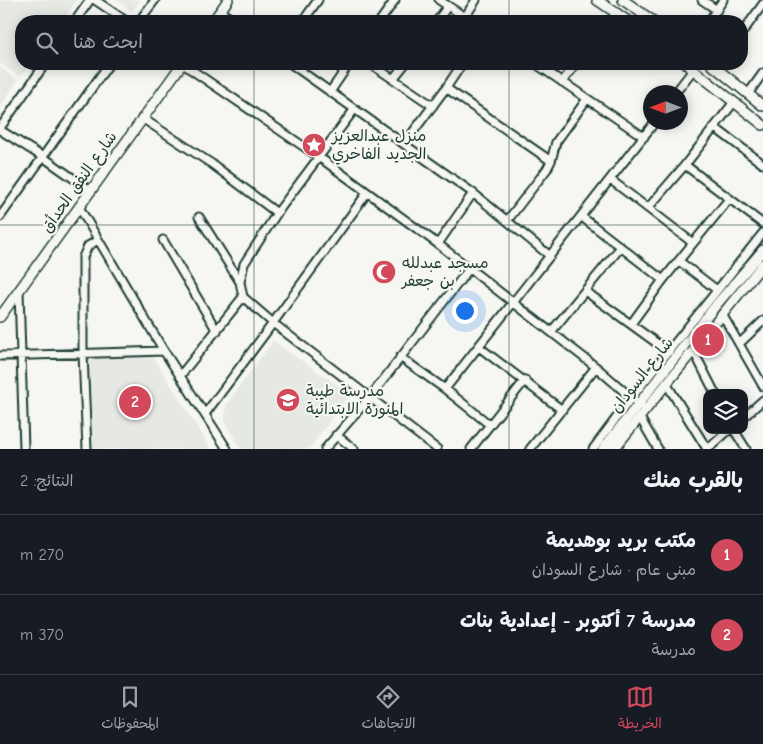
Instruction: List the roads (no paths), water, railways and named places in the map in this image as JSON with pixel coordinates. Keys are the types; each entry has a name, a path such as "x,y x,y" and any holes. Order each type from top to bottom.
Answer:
{"main road":[{"path":"217,15 228,0"},
{"path":"597,0 619,15"},
{"path":"623,0 644,15"},
{"name":"شارع النفق الحدأق","path":"0,317 178,70"},
{"path":"693,70 763,125"},
{"path":"721,70 763,106"},
{"name":"شارع السودان","path":"603,449 639,407 717,304 763,250"},
{"name":"شارع السودان","path":"614,449 639,407 666,383 763,264"}],"street":[{"path":"79,15 90,0"},
{"path":"95,0 117,15"},
{"path":"143,15 154,0"},
{"path":"307,15 318,0"},
{"path":"384,15 395,0"},
{"path":"439,0 462,15"},
{"path":"470,15 476,0"},
{"path":"702,0 717,10"},
{"path":"713,15 723,0"},
{"path":"748,25 763,4"},
{"path":"441,15 448,6"},
{"path":"220,11 226,15"},
{"path":"41,70 0,129 90,191"},
{"path":"0,217 105,70"},
{"path":"191,70 319,157 438,244 596,367 639,407 658,449"},
{"path":"299,70 474,193 550,256"},
{"path":"330,92 345,70"},
{"path":"380,70 433,106"},
{"path":"393,79 400,70"},
{"path":"404,144 458,70"},
{"path":"545,70 644,137"},
{"path":"562,82 571,70"},
{"path":"680,85 687,70"},
{"path":"748,94 763,72"},
{"path":"446,88 551,161"},
{"path":"507,221 547,170 556,142 587,99"},
{"path":"648,208 685,165 734,102"},
{"path":"240,282 244,264 277,213 354,110"},
{"path":"142,118 212,164 277,213"},
{"path":"714,126 763,164"},
{"path":"445,389 649,130"},
{"path":"685,165 763,224"},
{"path":"611,180 693,243"},
{"path":"205,414 367,193"},
{"path":"438,244 474,193"},
{"path":"631,324 663,280 729,199"},
{"path":"79,208 164,351 226,449"},
{"path":"199,217 240,282 243,297 273,323 437,449"},
{"path":"582,217 663,280"},
{"path":"593,449 639,407 669,352 763,233"},
{"path":"87,449 83,354 83,257 88,246 98,240"},
{"path":"162,240 217,331"},
{"path":"551,332 620,248"},
{"path":"679,261 717,290"},
{"path":"325,449 370,397 469,269"},
{"path":"19,291 24,449"},
{"path":"585,291 669,352"},
{"path":"180,376 243,297"},
{"path":"722,314 763,386"},
{"path":"740,343 763,321"},
{"path":"479,347 525,380 562,410"},
{"path":"693,350 713,389"},
{"path":"0,356 164,351"},
{"path":"400,357 445,389 490,425"},
{"path":"530,449 596,367"},
{"path":"471,449 525,380"},
{"path":"666,383 707,449 724,434"},
{"path":"748,413 763,400"},
{"path":"737,434 746,449"},
{"path":"336,435 354,449"}],"place":[{"name":"منزل عبدالعزيز الجديد الفاخري","path":"314,145"},
{"name":"مسجد عبدلله بن جعفر","path":"384,272"},
{"name":"مكتب بريد بوهديمة","path":"708,340"},
{"name":"مدرسة طيبة المنورة الابتدائية","path":"288,400"},
{"name":"مدرسة 7 أكتوبر - إعدادية بنات","path":"135,402"}]}
